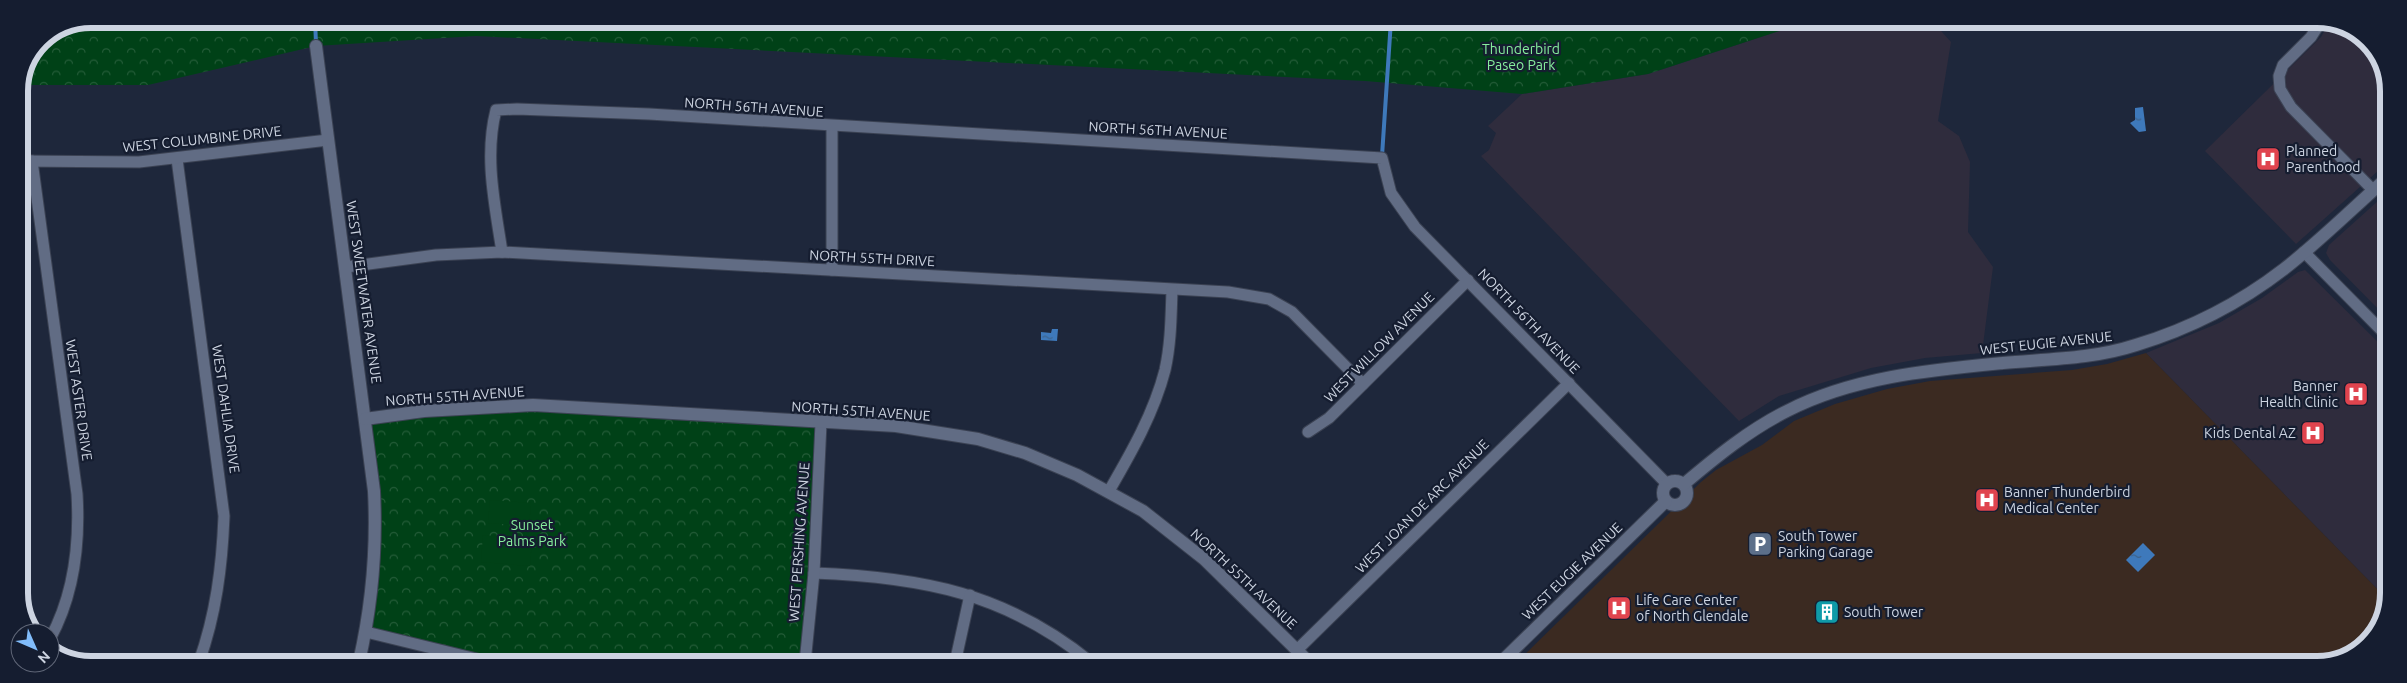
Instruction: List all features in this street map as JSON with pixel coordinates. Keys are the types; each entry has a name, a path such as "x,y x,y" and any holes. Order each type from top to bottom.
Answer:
{"street":[{"path":"2317,28 2311,37 2283,65 2279,76 2280,89 2291,107 2373,190"},
{"name":"WEST SWEETWATER AVENUE","path":"316,46 346,268 376,521 373,580 366,632 360,656"},
{"name":"NORTH 56TH AVENUE","path":"502,252 489,162 491,128 496,110 516,109 639,114 832,127 1382,158 1389,186 1398,205 1415,227 1667,484"},
{"path":"832,127 832,270"},
{"name":"WEST COLUMBINE DRIVE","path":"28,161 139,162 328,140"},
{"name":"WEST DAHLIA DRIVE","path":"177,159 224,516 222,561 216,604 209,634 201,656"},
{"name":"WEST ASTER DRIVE","path":"32,161 77,494 79,528 66,602 57,623"},
{"name":"WEST EUGIE AVENUE","path":"1684,484 1732,445 1765,424 1789,410 1845,388 1922,372 2094,356 2137,345 2184,328 2261,286 2304,252 2379,185"},
{"name":"NORTH 55TH DRIVE","path":"346,268 436,255 502,252 1228,292 1269,299 1298,318 1363,384"},
{"path":"2304,252 2379,328"},
{"name":"WEST WILLOW AVENUE","path":"1308,432 1329,418 1468,280"},
{"path":"1109,491 1150,415 1158,392 1165,369 1171,332 1172,290"},
{"name":"WEST JOAN DE ARC AVENUE","path":"1297,650 1569,383"},
{"name":"NORTH 55TH AVENUE","path":"365,419 424,411 533,405 896,426 978,439 1026,453 1077,475 1143,511 1197,553 1303,656"},
{"name":"WEST PERSHING AVENUE","path":"806,656 814,572 820,423"},
{"path":"1678,481 1684,484 1687,494 1682,503 1675,506 1666,501 1663,490 1667,484 1678,481"},
{"name":"WEST EUGIE AVENUE","path":"1507,656 1666,501"},
{"path":"814,572 865,575 913,581 970,595 1024,617 1058,637 1083,656"},
{"path":"957,656 970,595"},
{"path":"366,632 465,656"}],"shaded area":[{"path":"1789,28 1938,28 1951,42 1938,121 1959,136 1970,162 1968,232 1993,267 1982,353 1925,358 1871,368 1779,396 1739,421 1481,156 1489,150 1496,133 1488,126 1522,94 1648,74"},
{"path":"2326,28 2341,32 2355,40 2364,49 2375,66 2379,86 2379,170 2296,244 2205,151 2321,37"},
{"path":"2379,200 2379,310 2330,260 2326,253 2329,245"},
{"path":"2305,270 2380,344 2380,592 2146,353 2219,323 2262,298 2298,272"},
{"name":"Banner Thunderbird Medical Center","path":"2146,353 2380,592 2375,617 2369,628 2355,643 2337,652 2317,656 1523,656 1701,482 1716,470 1762,445 1794,421 1835,404 1887,389 1930,381 2072,370 2107,364"}],"green space":[{"name":"Thunderbird Paseo Park","path":"90,28 1789,28 1648,74 1522,94 1365,81 476,36 316,46 148,85 28,85 32,66 46,46 66,32"},
{"name":"Sunset Palms Park","path":"486,407 821,423 805,656 464,656 366,632 373,580 365,419"},
{"path":"490,500 531,503 529,526 488,523"},
{"path":"483,535 532,539 530,566 481,562"}],"water":[{"path":"2143,107 2146,131 2139,132 2130,123 2135,120 2135,108"},
{"path":"1052,329 1058,329 1057,341 1041,340 1041,332 1051,333"},
{"path":"2143,543 2155,555 2138,572 2126,560"}],"waterway":[{"path":"315,28 316,44"},
{"path":"1382,156 1390,28"}],"place":[{"name":"Planned Parenthood","path":"2268,159"},
{"name":"Banner Health Clinic","path":"2356,394"},
{"name":"Kids Dental AZ","path":"2313,433"},
{"name":"Banner Thunderbird Medical Center","path":"1987,500"},
{"name":"South Tower Parking Garage","path":"1760,544"},
{"name":"Life Care Center of North Glendale","path":"1619,608"},
{"name":"South Tower","path":"1827,612"}]}
